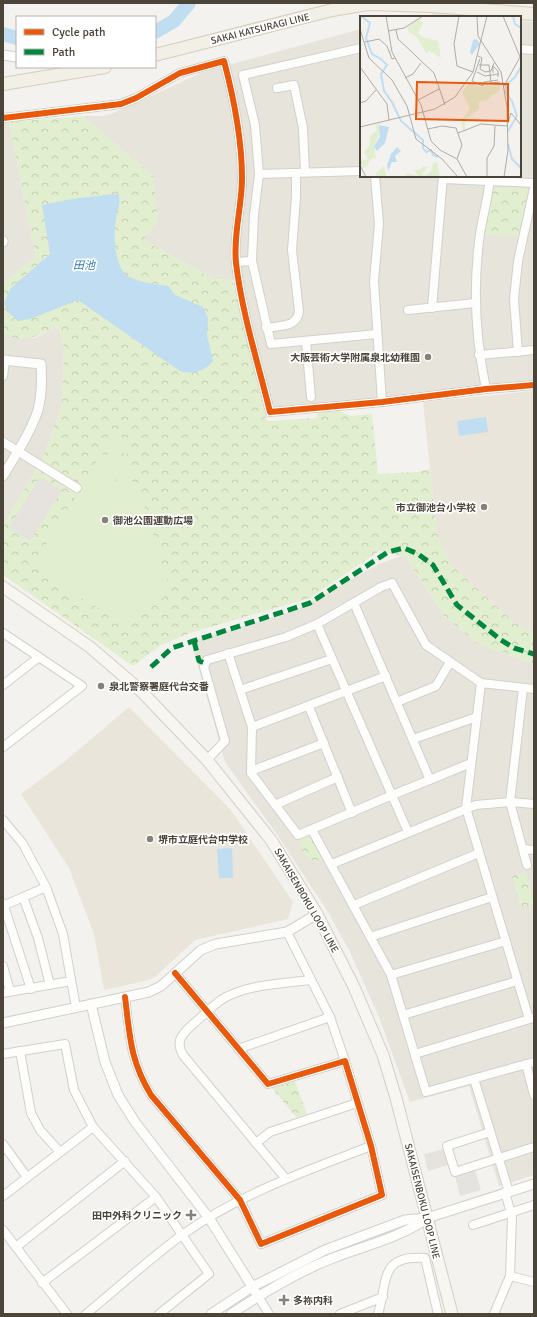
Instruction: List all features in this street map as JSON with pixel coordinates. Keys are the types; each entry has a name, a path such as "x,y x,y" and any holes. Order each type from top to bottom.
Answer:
{"main road":[{"name":"SAKAI KATSURAGI LINE","path":"156,54 335,6 368,4 432,6 534,14"},
{"path":"3,84 88,69"},
{"name":"SAKAISENBOKU LOOP LINE","path":"3,588 90,646 141,691 207,760 271,840 317,914 354,987 383,1055 396,1098 452,1314"}],"street":[{"path":"360,48 243,76 255,125 259,174 254,215 252,261 266,328 271,344 377,334"},
{"path":"521,49 534,50"},
{"path":"3,55 16,57"},
{"path":"3,118 121,104 136,98 180,73 224,61 237,124 241,154 242,179 237,220 236,262 240,289 270,412 382,402 486,389 534,385"},
{"path":"277,88 294,85 303,128 305,172"},
{"path":"259,174 360,171"},
{"path":"266,328 294,323 298,318 299,311 292,250 296,173"},
{"path":"375,177 379,224 374,281 382,402"},
{"path":"432,308 443,177 490,178 534,183"},
{"path":"486,389 479,355 475,304 479,243 490,178"},
{"path":"518,352 514,298 518,261 534,188"},
{"path":"236,262 252,261"},
{"path":"408,310 475,304"},
{"path":"306,341 311,396"},
{"path":"479,355 534,350"},
{"path":"3,376 4,360 41,364 42,385 37,411 18,452 3,476"},
{"path":"3,442 77,488"},
{"path":"207,760 225,741 204,668 207,660 286,637 317,624 381,587 392,583 426,645 480,683 534,689"},
{"path":"354,603 430,780"},
{"path":"317,624 390,796 408,832"},
{"path":"3,633 82,686 3,747"},
{"path":"228,653 252,728 251,774 298,835 471,764"},
{"path":"3,685 39,657"},
{"path":"240,690 332,659"},
{"path":"397,702 436,686 450,662"},
{"path":"252,728 386,676"},
{"path":"415,1054 532,1019 517,981 466,808 480,683"},
{"path":"523,688 510,802 527,864"},
{"path":"309,707 352,813"},
{"path":"413,740 477,717"},
{"path":"251,771 324,743"},
{"path":"275,805 338,777"},
{"path":"332,864 476,805 510,802 534,804"},
{"path":"3,820 23,844 46,887 63,934 76,1008"},
{"path":"312,830 332,864 391,975 426,1092 530,1063 534,1096"},
{"path":"524,849 534,850"},
{"path":"354,905 480,853"},
{"path":"31,989 4,905 46,887"},
{"path":"23,897 38,938 50,985"},
{"path":"370,937 492,897"},
{"path":"3,1023 149,992 161,986 201,950 216,944 287,932 317,914"},
{"path":"125,997 132,1054 140,1076 151,1095 240,1200 261,1244 382,1195 371,1146 330,1017 287,932"},
{"path":"391,975 506,941"},
{"path":"3,966 7,992 71,981"},
{"path":"175,973 268,1084 345,1061"},
{"path":"286,1179 183,1055 179,1048 179,1040 184,1032 221,1000 248,989 310,980"},
{"path":"403,1015 517,981"},
{"path":"91,1004 105,1062 118,1095 135,1122 209,1218 269,1314"},
{"path":"238,1049 330,1017"},
{"path":"3,1054 65,1044 74,1090 93,1127 156,1197 210,1274 159,1314"},
{"path":"20,1051 31,1113 40,1130 60,1152"},
{"path":"474,1079 499,1158 511,1213 510,1276 494,1314"},
{"path":"256,1143 270,1132 357,1103"},
{"path":"3,1196 93,1127"},
{"path":"490,1132 447,1146 455,1172 534,1147"},
{"path":"3,1144 27,1177"},
{"path":"86,1314 182,1235 209,1218 240,1200 286,1179 371,1146"},
{"path":"16,1247 124,1161"},
{"path":"211,1314 252,1287 325,1250 406,1220 427,1218 534,1184"},
{"path":"42,1283 156,1197"},
{"path":"473,1225 534,1205"},
{"path":"231,1314 258,1296 331,1258 412,1229 427,1218"},
{"path":"3,1230 67,1314"},
{"path":"378,1314 384,1297 388,1270 396,1263 416,1257 425,1258 438,1314"},
{"path":"510,1276 534,1282"},
{"path":"340,1314 384,1297"}],"shaded area":[{"path":"433,13 468,16 430,16"},
{"path":"521,21 534,22 534,382 385,398 272,408 241,277 232,280 214,279 144,240 153,176 83,116 104,116 121,110 203,72 360,29 360,177 521,177"},
{"path":"9,122 36,257 3,283 3,123"},
{"path":"59,326 64,349 62,405 42,460 3,526 3,332 6,334 35,338"},
{"name":"市立御池台小学校","path":"534,391 534,633 514,622 450,564 437,534 423,402"},
{"path":"40,477 62,490 30,541 9,528"},
{"path":"401,556 406,557 444,616 477,643 534,664 534,1175 499,1186 469,1086 410,1102 379,1017 350,952 328,912 276,833 225,762 191,641 298,609 379,564"},
{"name":"堺市立庭代台中学校","path":"129,707 230,809 293,902 288,919 195,940 155,977 145,981 104,990 94,934 69,868 21,794 64,762"},
{"path":"444,1149 448,1165 428,1171 424,1154"},
{"path":"475,1170 481,1190 460,1196 455,1176"}],"green space":[{"path":"83,116 153,176 158,221 144,240 214,279 232,280 267,421 316,418 318,413 336,409 350,416 372,414 378,474 418,472 430,469 437,534 450,564 514,622 534,633 534,664 477,643 444,616 406,557 379,551 310,598 193,632 161,645 133,666 3,575 3,526 42,460 62,405 64,349 59,326 31,338 24,339 17,339 3,332 3,283 36,257 9,122"},
{"path":"493,187 531,189 521,237 484,234"},
{"path":"119,428 128,454 103,451"},
{"path":"101,454 129,457 136,478 88,475"},
{"name":"御池公園運動広場","path":"87,478 137,482 171,592 125,625 40,572 38,558"},
{"path":"306,836 313,839 323,860 314,861 302,852 299,839"},
{"path":"526,872 534,904 521,908 512,876"},
{"path":"295,1081 307,1114 296,1117 272,1088"}],"water":[{"name":"田池","path":"114,194 119,195 119,205 115,225 116,251 120,267 124,273 139,281 168,286 175,295 203,307 208,318 207,336 213,361 206,368 198,372 190,373 180,371 78,300 30,319 18,321 8,312 4,303 10,289 50,254 42,205 72,199"},
{"path":"486,417 488,432 459,436 457,421"},
{"path":"232,848 233,878 219,878 217,849"}],"waterway":[{"path":"156,31 174,21 189,3"},
{"path":"3,34 16,38"}],"marked path":[{"path":"151,667 172,648 310,603 388,552 404,548 418,554 433,565 457,605 501,640 514,648 534,654"},
{"path":"194,641 199,661 205,663"}],"cycle path":[{"path":"3,118 121,104 136,98 180,73 224,61 237,119 242,163 242,189 235,252 236,263 246,319 270,412 382,402 486,389 534,385"},
{"path":"125,997 132,1048 139,1071 151,1095 240,1200 261,1244 382,1195 371,1146 345,1061 268,1084 175,973"}],"place":[{"name":"大阪芸術大学附属泉北幼稚園","path":"428,357"},
{"name":"市立御池台小学校","path":"484,507"},
{"name":"御池公園運動広場","path":"105,520"},
{"name":"泉北警察署庭代台交番","path":"101,686"},
{"name":"堺市立庭代台中学校","path":"150,839"},
{"name":"田中外科クリニック","path":"191,1215"},
{"name":"多祢内科","path":"284,1300"}]}
